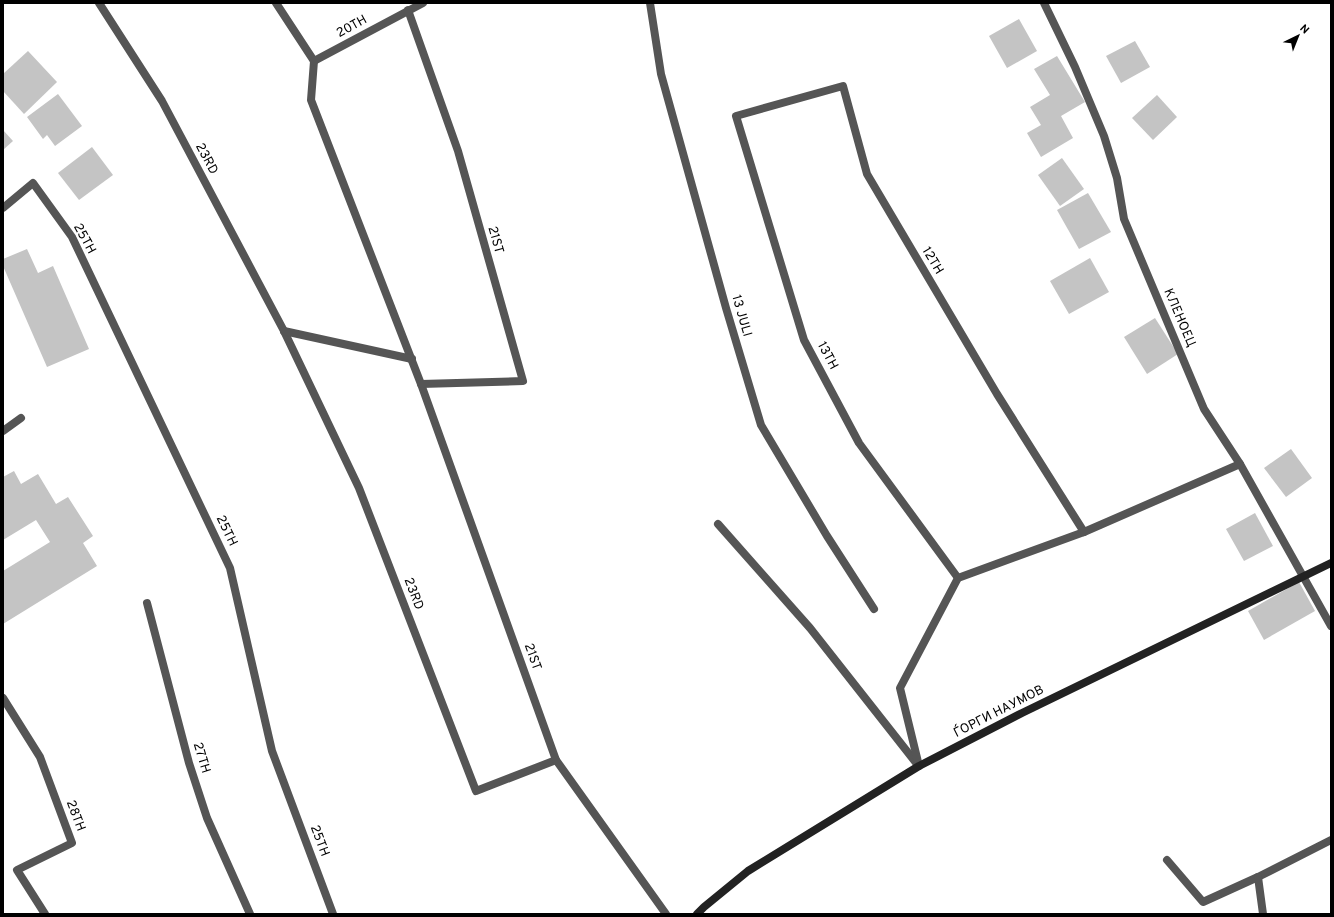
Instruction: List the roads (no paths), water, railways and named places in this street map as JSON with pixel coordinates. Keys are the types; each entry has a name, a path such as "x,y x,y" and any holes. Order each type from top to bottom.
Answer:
{"street":[{"name":"23RD","path":"99,3 162,101 284,331 359,488 476,791 556,760"},
{"path":"276,3 314,61"},
{"name":"20TH","path":"314,61 423,3"},
{"name":"13 JULI","path":"650,3 662,74 726,308 761,425 827,536 874,609"},
{"name":"КЛЕНОЕЦ","path":"1044,3 1075,67 1104,136 1117,178 1124,219 1204,409 1240,464 1331,626"},
{"name":"21ST","path":"408,10 458,151 523,381 421,384"},
{"name":"21ST","path":"314,61 311,100 412,359 556,760 666,914"},
{"name":"12TH","path":"736,116 843,86 867,174 997,394 1084,532"},
{"name":"13TH","path":"736,116 804,340 859,442 958,578"},
{"name":"25TH","path":"3,208 33,183 72,237 230,568 272,751 333,914"},
{"path":"284,331 412,359"},
{"path":"3,431 21,418"},
{"path":"919,766 900,688 958,578 1084,532 1240,464"},
{"path":"718,524 810,628 919,766"},
{"name":"ЃОРГИ НАУМОВ","path":"697,914 705,910 748,871 919,766 1029,710 1331,563"},
{"name":"27TH","path":"147,603 189,763 207,818 250,914"},
{"name":"28TH","path":"3,698 40,757 72,843 17,870 45,914"},
{"path":"1167,860 1203,902 1258,877 1331,840"},
{"path":"1258,877 1263,914"}]}
